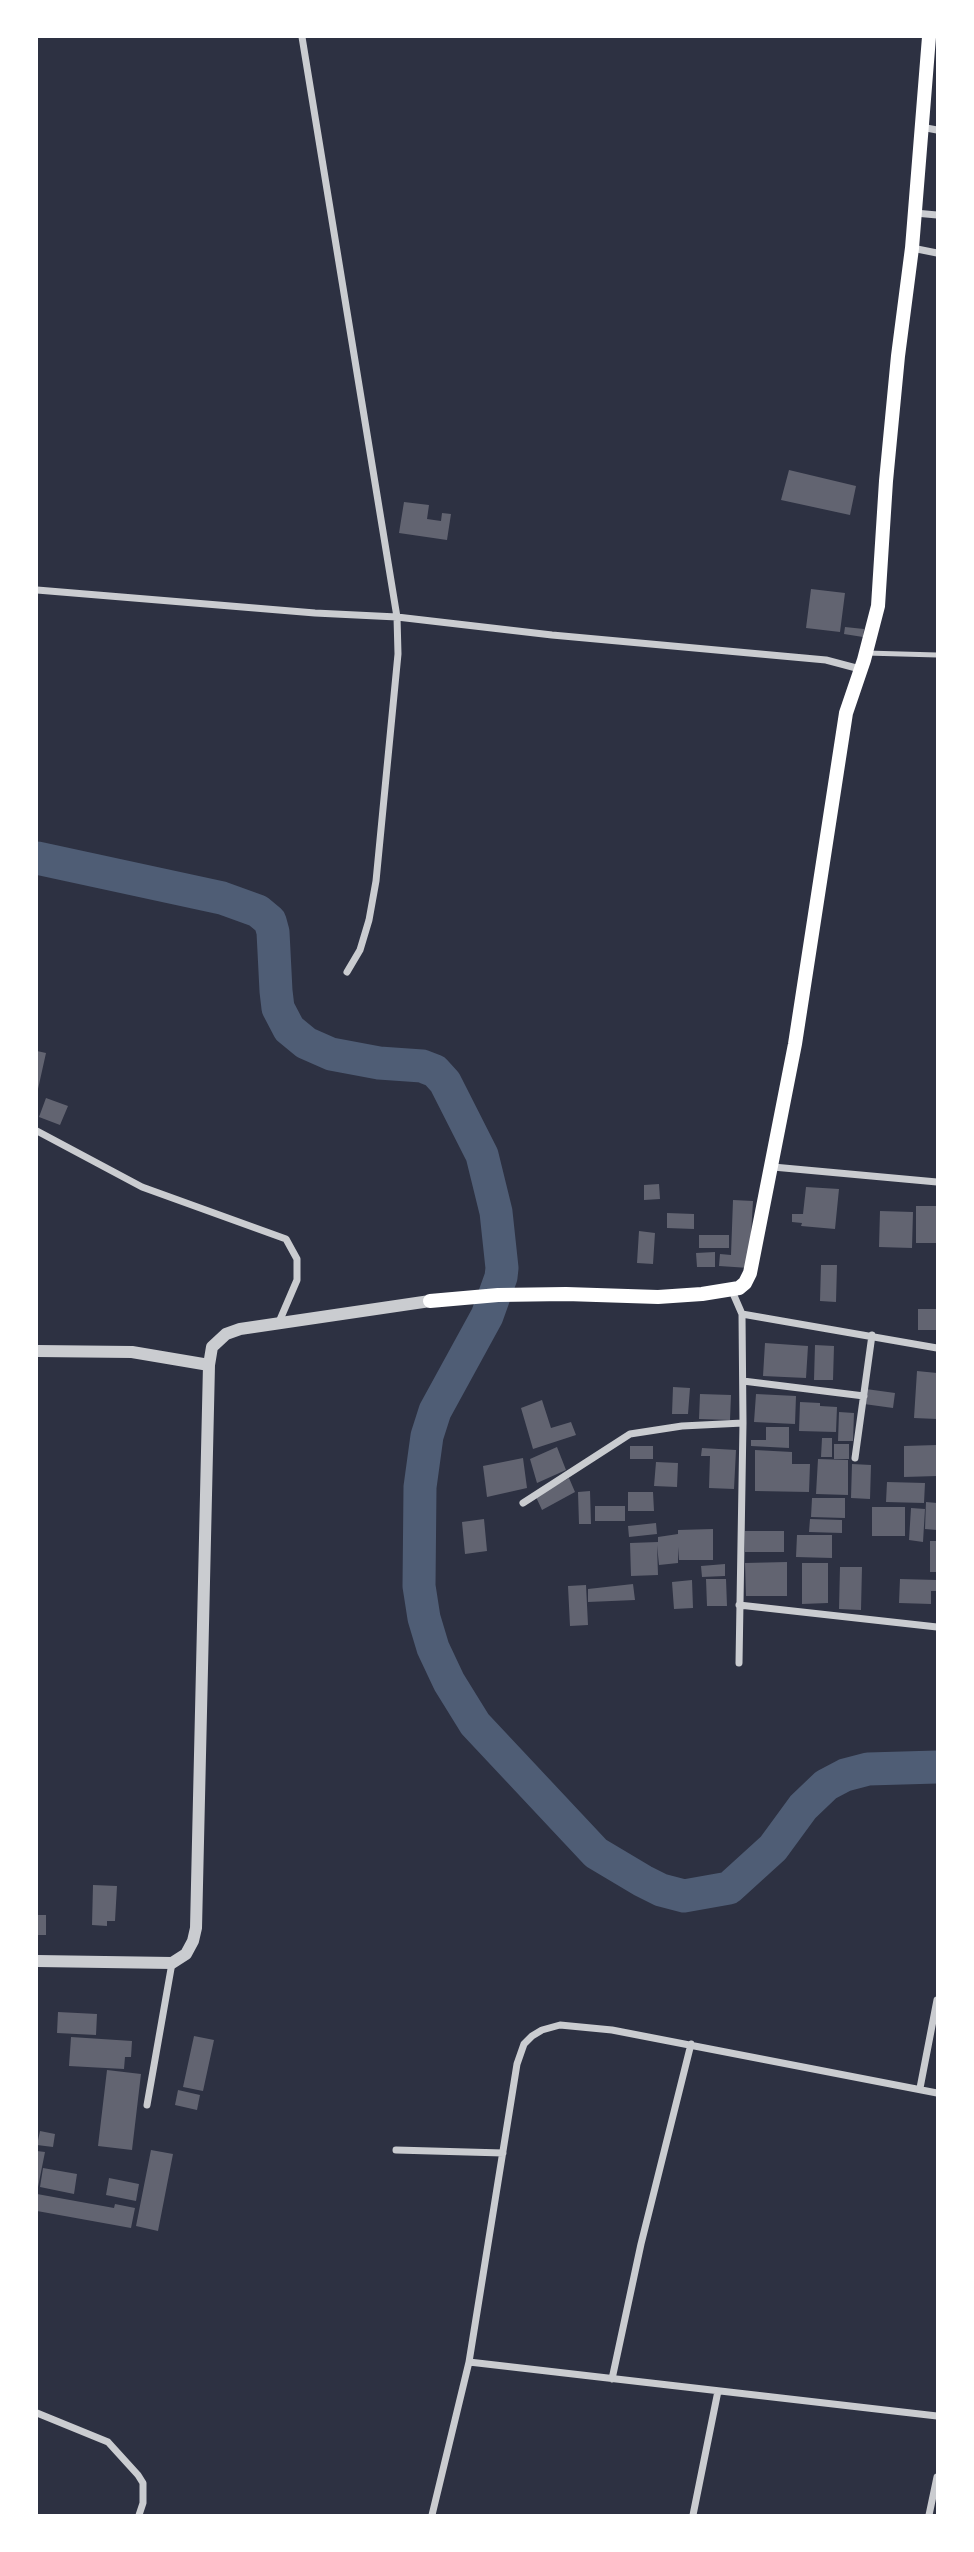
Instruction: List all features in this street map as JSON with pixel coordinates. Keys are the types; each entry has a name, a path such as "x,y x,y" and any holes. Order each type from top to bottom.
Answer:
{"main road":[{"path":"430,1301 498,1295 658,1297 732,1291 745,1283 750,1273 773,1167 795,1044 846,713 878,606 896,370 912,248 929,37"}],"street":[{"path":"302,37 397,617 398,654 376,881 360,950 347,972"},
{"path":"920,127 937,130"},
{"path":"914,213 937,215"},
{"path":"912,248 937,253"},
{"path":"37,590 315,613 397,617 552,635 826,660 860,669"},
{"path":"37,1131 142,1188 286,1239 297,1259 297,1280 279,1322"},
{"path":"773,1167 937,1182"},
{"path":"732,1291 742,1314 739,1663"},
{"path":"37,1961 172,1964 186,1954 196,1928 209,1365 212,1347 226,1334 240,1329 430,1301"},
{"path":"742,1314 937,1348"},
{"path":"855,1458 872,1335"},
{"path":"37,1350 132,1352 209,1365"},
{"path":"743,1381 864,1396"},
{"path":"523,1503 630,1434 682,1426 743,1423"},
{"path":"739,1605 937,1627"},
{"path":"148,2105 172,1964"},
{"path":"920,2088 937,2000"},
{"path":"432,2515 469,2362 520,2053 532,2036 560,2025 586,2027 691,2044 937,2092"},
{"path":"612,2379 641,2244 691,2044"},
{"path":"396,2150 503,2153"},
{"path":"469,2362 937,2416"},
{"path":"693,2515 719,2391"},
{"path":"37,2413 108,2442 138,2475 145,2493 139,2515"},
{"path":"929,2515 937,2477"}],"lane":[{"path":"866,653 937,654"}],"building":[{"path":"789,470 856,486 850,515 781,500"},
{"path":"404,502 429,505 427,519 441,521 442,513 451,514 447,540 399,533"},
{"path":"811,589 845,593 840,632 806,628"},
{"path":"845,627 864,629 863,637 844,634"},
{"path":"37,1051 46,1053 38,1089 37,1089"},
{"path":"46,1098 68,1106 60,1125 39,1117"},
{"path":"659,1184 660,1199 644,1200 644,1185"},
{"path":"806,1187 839,1189 835,1229 801,1226 802,1223 792,1222 792,1214 803,1214"},
{"path":"733,1200 753,1201 749,1268 719,1266 720,1254 731,1255"},
{"path":"916,1206 937,1206 937,1243 916,1243"},
{"path":"880,1211 913,1212 912,1248 879,1247"},
{"path":"667,1213 694,1214 694,1229 667,1228"},
{"path":"639,1231 655,1233 653,1264 637,1263"},
{"path":"699,1235 729,1235 729,1248 699,1248"},
{"path":"715,1252 715,1267 697,1267 696,1253"},
{"path":"821,1265 837,1265 836,1302 820,1301"},
{"path":"918,1309 937,1309 937,1330 918,1330"},
{"path":"765,1343 808,1346 806,1378 763,1376"},
{"path":"815,1345 834,1346 833,1380 814,1380"},
{"path":"917,1371 937,1373 937,1419 914,1418"},
{"path":"673,1387 690,1388 688,1414 672,1414"},
{"path":"866,1389 895,1393 893,1408 864,1404"},
{"path":"700,1394 731,1395 730,1420 699,1419"},
{"path":"756,1394 796,1396 795,1424 754,1422"},
{"path":"542,1400 551,1428 571,1422 576,1435 533,1449 521,1408"},
{"path":"800,1402 837,1407 836,1432 799,1431"},
{"path":"839,1412 854,1413 853,1441 838,1441"},
{"path":"766,1427 789,1427 789,1448 751,1446 751,1440 766,1440"},
{"path":"822,1438 832,1438 832,1457 821,1457"},
{"path":"834,1444 849,1444 849,1459 834,1459"},
{"path":"937,1445 937,1476 904,1477 904,1446"},
{"path":"630,1446 653,1446 653,1459 630,1459"},
{"path":"557,1447 566,1470 537,1483 530,1459"},
{"path":"702,1448 736,1450 734,1489 709,1488 710,1456 701,1456"},
{"path":"755,1450 792,1452 792,1464 810,1464 809,1492 755,1491"},
{"path":"523,1458 527,1488 487,1497 483,1466"},
{"path":"818,1459 848,1460 848,1495 816,1494"},
{"path":"656,1462 678,1463 677,1487 654,1486"},
{"path":"852,1464 871,1465 870,1499 851,1498"},
{"path":"569,1478 575,1492 542,1510 536,1497"},
{"path":"887,1482 925,1483 924,1503 886,1502"},
{"path":"590,1491 591,1524 579,1524 578,1492"},
{"path":"628,1492 653,1492 654,1511 628,1511"},
{"path":"812,1498 845,1498 845,1518 811,1517"},
{"path":"926,1502 937,1503 937,1530 925,1529"},
{"path":"595,1506 625,1506 625,1521 595,1521"},
{"path":"872,1507 905,1507 905,1536 872,1536"},
{"path":"911,1508 925,1509 923,1542 909,1540"},
{"path":"484,1519 487,1551 465,1554 462,1522"},
{"path":"810,1519 842,1520 842,1533 809,1532"},
{"path":"656,1523 657,1534 629,1537 628,1526"},
{"path":"713,1529 713,1560 679,1560 678,1547 678,1563 659,1565 657,1545 658,1575 631,1576 630,1543 658,1542 658,1537 678,1534 678,1530"},
{"path":"745,1531 784,1531 784,1552 745,1552"},
{"path":"797,1535 832,1535 832,1558 796,1557"},
{"path":"930,1541 937,1541 937,1572 930,1572"},
{"path":"787,1562 787,1596 746,1596 745,1563"},
{"path":"802,1563 828,1563 828,1603 802,1604"},
{"path":"725,1564 725,1576 702,1577 701,1566"},
{"path":"840,1567 862,1567 861,1610 839,1609"},
{"path":"706,1579 726,1579 727,1606 707,1606"},
{"path":"900,1579 937,1580 937,1591 931,1591 931,1604 899,1603"},
{"path":"692,1580 693,1608 674,1609 672,1582"},
{"path":"633,1584 635,1600 588,1602 588,1589"},
{"path":"586,1585 588,1625 570,1626 568,1586"},
{"path":"93,1885 117,1886 115,1921 107,1921 107,1926 92,1925"},
{"path":"37,1915 46,1915 46,1935 37,1935"},
{"path":"58,2012 97,2014 96,2035 57,2033"},
{"path":"194,2036 214,2040 203,2091 183,2087"},
{"path":"71,2037 132,2041 131,2057 125,2057 124,2069 69,2066"},
{"path":"107,2070 141,2074 132,2150 98,2146"},
{"path":"178,2090 200,2095 197,2110 175,2105"},
{"path":"40,2131 55,2134 53,2147 37,2145"},
{"path":"151,2150 173,2154 158,2231 136,2226"},
{"path":"37,2151 45,2152 38,2187 37,2187"},
{"path":"43,2168 77,2174 74,2194 40,2187"},
{"path":"109,2178 139,2184 136,2201 106,2195"},
{"path":"37,2194 114,2208 115,2204 135,2208 131,2228 37,2211"}],"waterway":[{"path":"37,858 222,898 258,911 270,921 273,932 278,1008 289,1029 306,1043 331,1054 379,1063 422,1066 435,1071 445,1082 482,1155 496,1212 502,1268 487,1316 435,1411 427,1436 420,1487 419,1586 424,1618 433,1648 449,1682 475,1724 596,1853 661,1890 684,1896 729,1888 773,1848 803,1807 826,1785 845,1775 868,1769 937,1767"}]}
